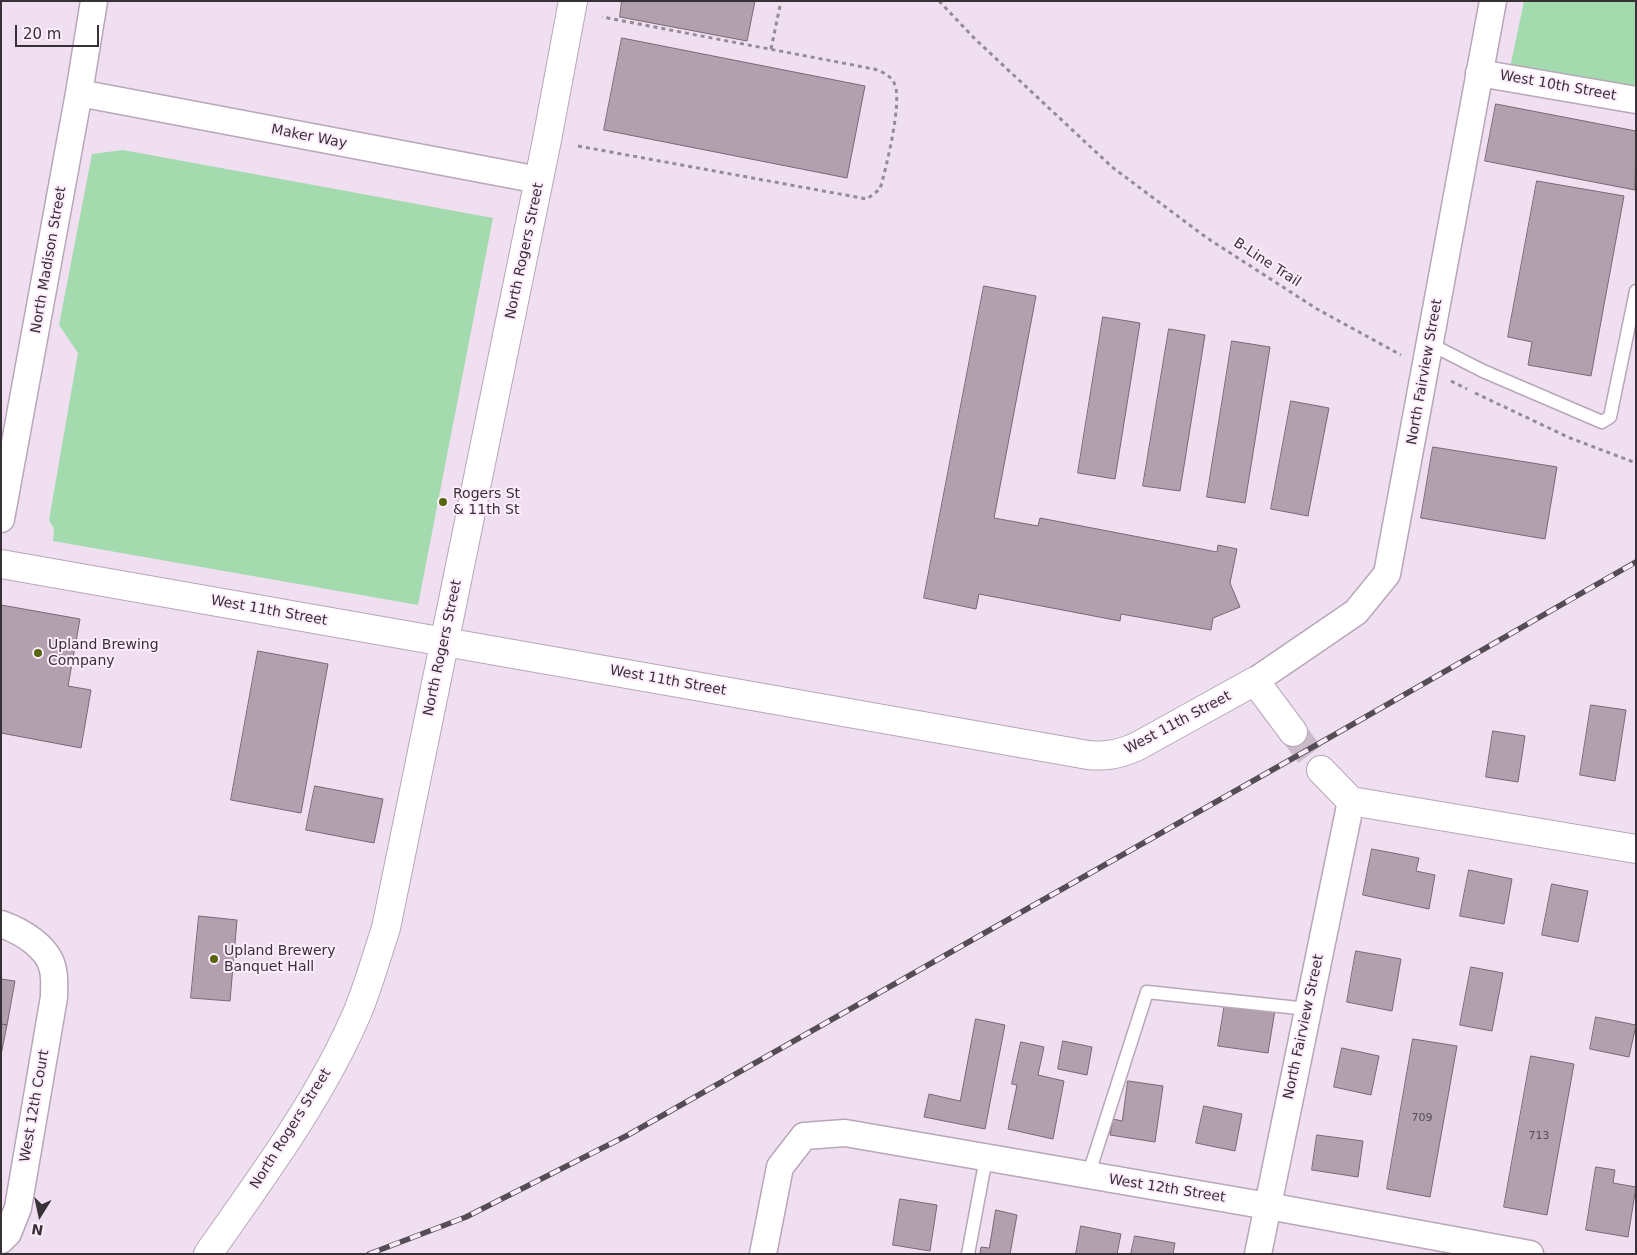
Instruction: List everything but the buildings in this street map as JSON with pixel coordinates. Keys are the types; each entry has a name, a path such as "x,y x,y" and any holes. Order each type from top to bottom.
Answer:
{"street":[{"name":"North Madison Street","path":"1,519 79,94 94,1"},
{"name":"North Rogers Street","path":"208,1254 252,1192 318,1091 358,1011 386,928 539,180 573,1"},
{"name":"North Fairview Street","path":"1256,680 1356,612 1387,574 1493,1"},
{"name":"West 10th Street","path":"1479,73 1636,100"},
{"name":"Maker Way","path":"79,94 539,180"},
{"name":"West 11th Street","path":"1,564 1088,755 1121,754 1256,680"},
{"path":"1256,680 1293,732"},
{"path":"1321,770 1351,801 1636,849"},
{"name":"North Fairview Street","path":"1258,1254 1351,801"},
{"name":"West 12th Court","path":"1,924 31,939 44,952 53,967 54,997 18,1208 8,1233 1,1240"},
{"name":"West 12th Street","path":"763,1254 780,1167 804,1136 845,1133 1268,1206 1455,1247 1530,1254"}],"lane":[{"path":"1430,344 1483,371 1602,422 1610,417 1636,291"},
{"path":"1088,1176 1147,992 1308,1009"},
{"path":"968,1254 986,1158"}],"path":[{"path":"771,49 781,1"},
{"name":"B-Line Trail","path":"939,1 975,39 1112,166 1207,238 1317,309 1426,369 1570,438 1636,463"},
{"path":"578,146 866,199 880,189 887,163 898,98 895,84 887,74 874,69 602,17"}],"green space":[{"path":"1524,1 1636,1 1636,92 1510,68"},
{"path":"123,150 493,218 418,605 53,541 54,529 49,520 78,353 59,325 92,154"}],"tunnel":[{"path":"1293,732 1321,770"}],"railway":[{"path":"369,1254 466,1217 628,1135 1636,562"}],"place":[{"name":"Rogers St & 11th St","path":"443,502"},
{"name":"Upland Brewing Company","path":"38,653"},
{"name":"Upland Brewery Banquet Hall","path":"214,959"}]}
